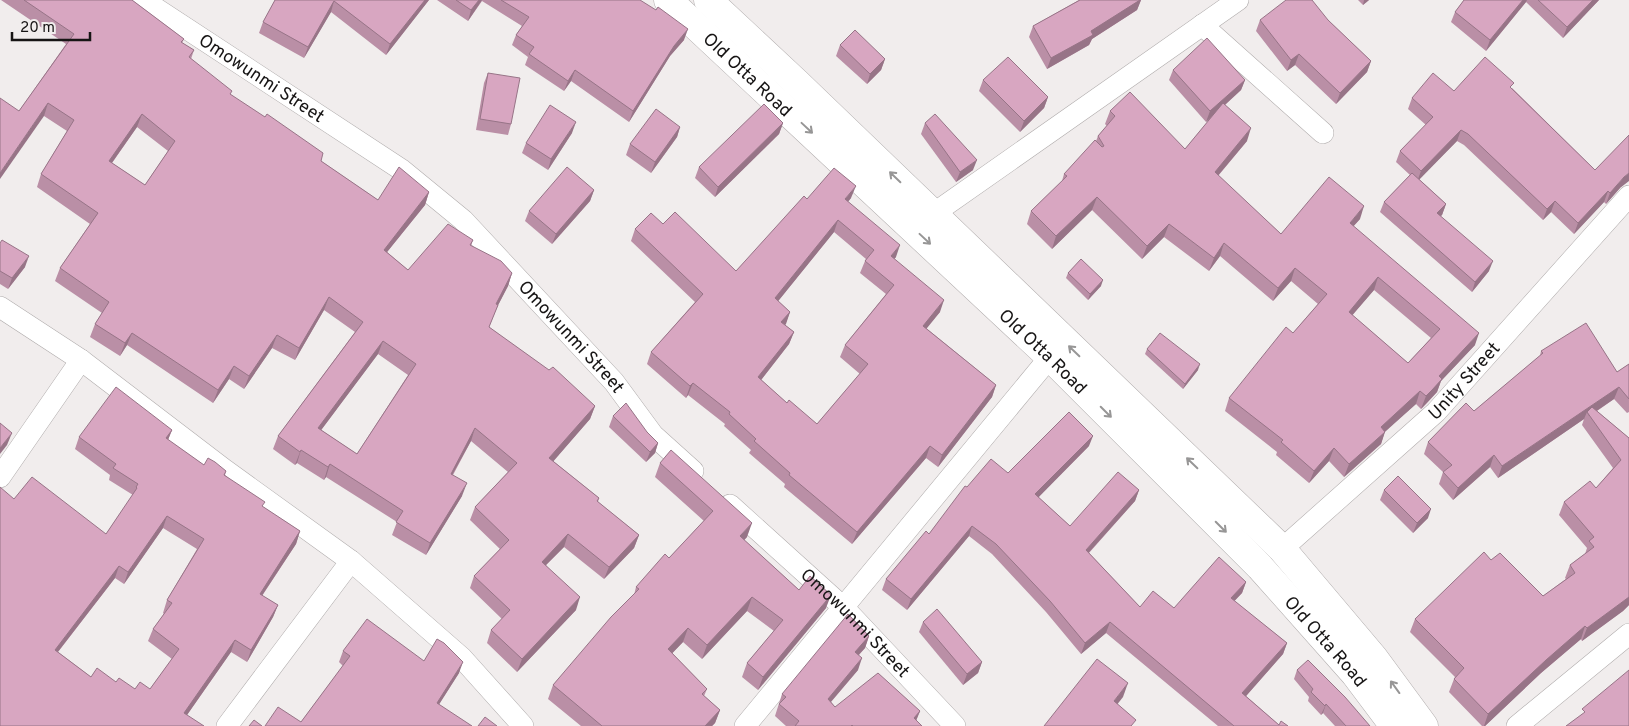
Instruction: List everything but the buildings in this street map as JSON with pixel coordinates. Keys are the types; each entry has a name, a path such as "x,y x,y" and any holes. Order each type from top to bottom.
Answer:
{"street":[{"name":"Omowunmi Street","path":"142,0 402,170 463,220 614,382 653,435 844,608 956,726"},
{"name":"Old Otta Road","path":"668,0 1050,357 1260,566 1355,674 1394,726"},
{"path":"933,214 1238,0"},
{"name":"Old Otta Road","path":"719,4 933,214 1282,549 1374,658 1424,726"},
{"path":"1202,25 1322,134"},
{"name":"Unity Street","path":"1282,549 1436,412 1629,196"},
{"path":"0,307 81,360 225,470 351,561 462,658 522,726"},
{"path":"745,726 1050,357"},
{"path":"0,477 81,360"},
{"path":"227,726 351,561"},
{"path":"1517,726 1629,634"}]}
